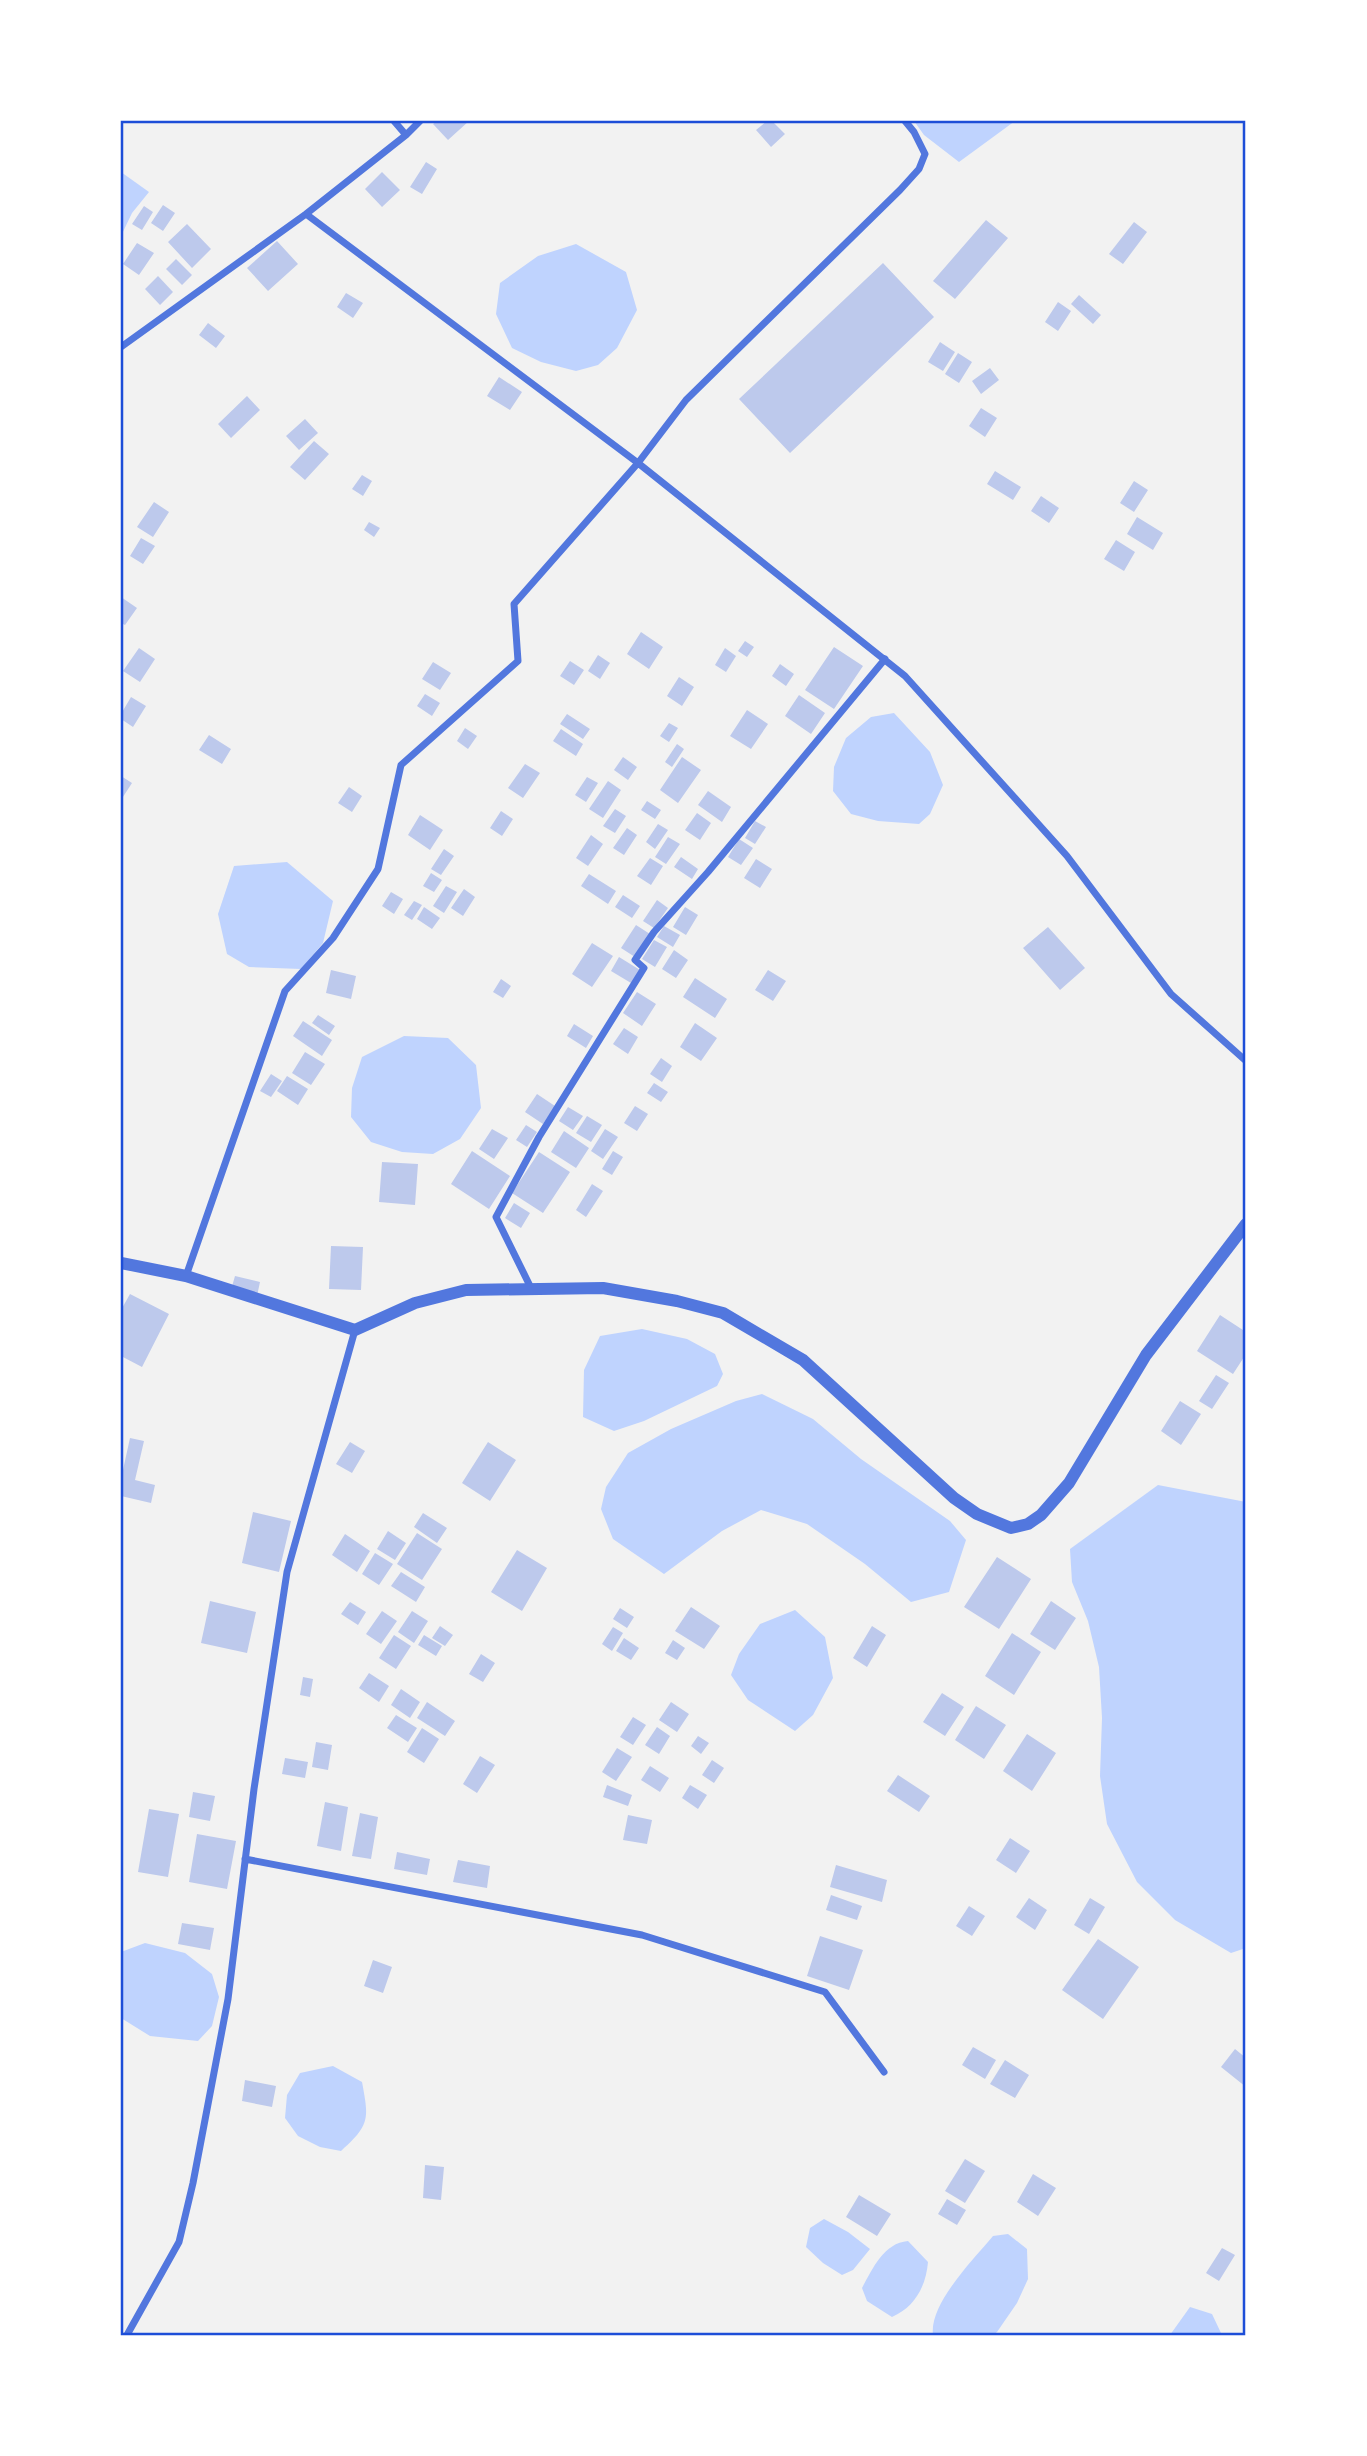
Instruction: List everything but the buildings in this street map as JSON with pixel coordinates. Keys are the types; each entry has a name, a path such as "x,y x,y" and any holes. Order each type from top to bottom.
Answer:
{"street":[{"path":"394,121 406,135"},
{"path":"121,347 306,214 421,121"},
{"path":"186,1276 285,991 334,937 378,869 401,765 518,661 514,604 638,463 686,400 892,199 919,169 925,154 905,121"},
{"path":"306,214 638,463 905,676 1067,856 1171,994 1246,1061"},
{"path":"531,1288 496,1217 539,1137 644,968 635,960 654,932 708,872 885,659"},
{"path":"121,1264 186,1276 355,1330 415,1303 466,1290 603,1288 677,1301 723,1313 803,1360 967,1508 1011,1528 1028,1524 1060,1495 1146,1355 1246,1224"},
{"path":"127,2335 179,2242 193,2183 228,1998 245,1859 287,1572 355,1330"},
{"path":"245,1859 642,1935 825,1992 884,2072"}],"water":[{"path":"914,121 1015,121 959,162 924,135"},
{"path":"121,172 149,192 132,213 121,236"},
{"path":"576,244 626,272 637,310 617,348 598,365 576,371 541,362 512,348 496,314 500,283 538,256"},
{"path":"894,713 930,752 943,785 930,814 919,824 878,821 851,814 833,791 834,767 846,738 871,717"},
{"path":"287,862 333,901 323,943 301,969 249,967 227,954 218,914 234,866"},
{"path":"404,1036 448,1038 476,1065 481,1108 460,1139 433,1154 402,1152 371,1142 351,1117 352,1088 362,1057"},
{"path":"642,1329 687,1339 715,1354 723,1374 717,1386 644,1421 614,1431 583,1417 584,1370 600,1336"},
{"path":"762,1394 813,1419 861,1459 950,1521 966,1540 949,1592 911,1602 865,1564 807,1524 761,1510 722,1531 664,1574 613,1539 601,1509 606,1487 628,1453 671,1429 736,1401"},
{"path":"1158,1485 1246,1502 1246,1948 1231,1953 1175,1920 1137,1882 1107,1824 1100,1776 1102,1718 1099,1667 1088,1621 1072,1582 1070,1549"},
{"path":"795,1610 825,1637 833,1678 813,1715 795,1731 748,1700 731,1675 739,1654 760,1624"},
{"path":"145,1943 185,1953 212,1974 219,1997 212,2026 198,2041 150,2036 121,2018 121,1952"},
{"path":"333,2066 362,2082 366,2105 362,2127 341,2151 320,2147 298,2136 285,2118 287,2095 300,2073"},
{"path":"824,2219 848,2232 870,2249 853,2270 842,2275 823,2263 806,2247 810,2228"},
{"path":"1008,2234 1027,2249 1028,2279 1017,2303 997,2332 993,2335 933,2335 938,2310 954,2283 993,2236"},
{"path":"908,2241 928,2262 927,2271 913,2302 892,2317 867,2301 862,2288 886,2251"},
{"path":"1190,2307 1212,2314 1221,2333 1170,2335"}]}
